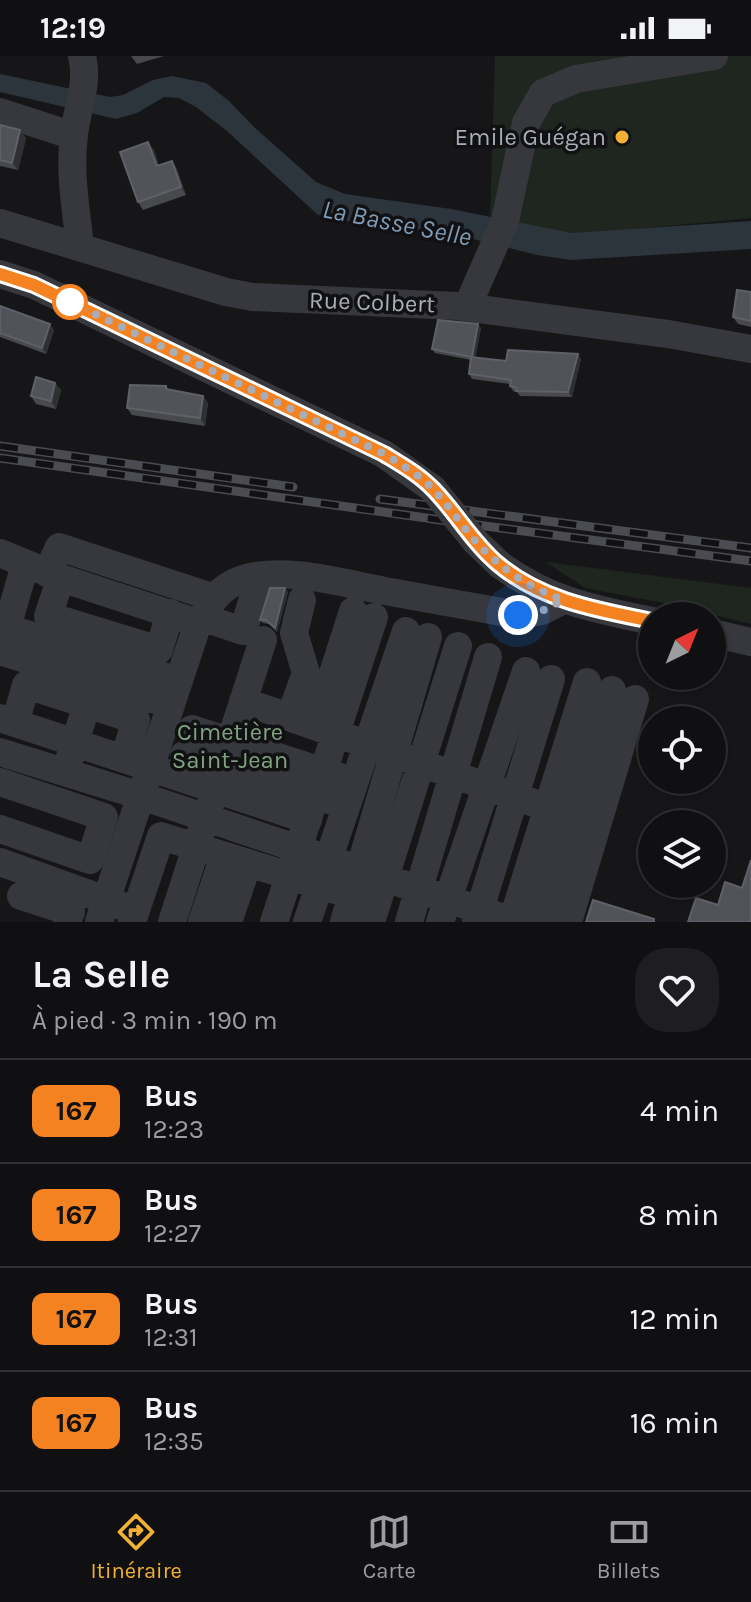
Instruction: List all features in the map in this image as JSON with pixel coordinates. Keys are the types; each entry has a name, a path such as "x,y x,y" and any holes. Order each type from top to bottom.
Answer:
{"street":[{"path":"80,246 72,166 85,69 82,56"},
{"path":"467,307 505,221 526,123 543,93 574,67 714,56"},
{"path":"0,112 78,114"},
{"name":"Rue Colbert","path":"0,223 212,288 252,297 467,307 668,334 751,349"},
{"path":"0,274 47,291 384,454 433,489 476,542 500,565 542,592 638,618"},
{"path":"68,773 36,730 26,685 138,644 159,650 84,585 59,547 243,631 260,576"},
{"path":"126,759 175,693 205,612 239,580 260,576 302,588 518,615 542,611 563,600"},
{"path":"2,639 84,585 205,612"},
{"path":"84,585 84,665 116,714 126,759 141,796 103,911"},
{"path":"36,730 84,665 84,585"},
{"path":"274,922 316,796 314,726 306,673 294,633 302,588"},
{"path":"314,726 364,614"},
{"path":"307,922 350,794 380,749 417,634"},
{"path":"726,636 751,642"},
{"path":"2,639 175,693"},
{"path":"141,895 174,915 263,640"},
{"path":"364,898 421,763 458,646"},
{"path":"409,922 419,889 518,668"},
{"path":"444,911 470,781 518,668"},
{"path":"478,916 515,796 518,668"},
{"path":"419,889 444,911 520,922 573,816 611,690 573,816 568,922"},
{"path":"243,701 573,816"},
{"path":"36,730 126,759 222,766 316,796 350,794 379,803"},
{"path":"188,742 222,766 316,796"},
{"path":"364,898 379,803 380,749"},
{"path":"0,752 298,849 324,872 364,898 419,889"},
{"path":"29,839 41,796 68,773"},
{"path":"29,839 41,796"},
{"path":"21,897 103,911 141,895 192,860 236,859 289,876 324,872"},
{"path":"202,922 236,859"},
{"path":"228,922 236,859"},
{"path":"0,862 21,897 71,912 67,922"}],"shaded area":[{"name":"Emile Guégan","path":"495,56 751,56 751,218 582,234 490,218"},
{"path":"546,562 751,588 751,624 726,618 726,602 658,602 585,588"}],"water":[{"name":"La Basse Selle","path":"0,74 110,97 172,76 206,83 316,182 345,194 451,209 572,233 751,221 751,249 571,260 537,255 453,234 329,219 317,214 227,131 179,98 164,97 137,113 116,119 0,92"}],"building":[{"path":"0,125 20,130 12,163 0,160"},
{"path":"148,142 157,166 172,161 181,187 138,202 120,152"},
{"path":"737,290 751,292 751,321 733,317"},
{"path":"0,306 50,324 42,348 0,333"},
{"path":"438,320 478,324 472,357 432,349"},
{"path":"508,350 578,354 568,392 516,391 517,388 510,386 511,380 469,374 471,357 506,361"},
{"path":"36,377 55,383 51,401 31,396"},
{"path":"130,385 166,386 166,389 203,396 200,418 127,408"},
{"path":"270,588 285,588 275,628 266,620 260,620"},
{"path":"751,860 751,922 688,922 696,898 718,905 720,898 726,898 726,882 742,888"},
{"path":"593,900 654,919 654,922 586,922"}],"railway":[{"path":"0,446 293,487"},
{"path":"0,458 751,561"},
{"path":"380,499 751,548"}],"bus line":[{"name":"167","path":"0,274 34,285 384,454 433,489 476,542 500,565 525,582 542,592 579,605 638,618"}],"place":[{"name":"Emile Guégan","path":"622,137"}],"route":[{"path":"70,302 384,454 418,476 448,505 476,542 500,565 542,592 563,600 542,611 518,615"}],"park label":[{"name":"Cimetière Saint-Jean","path":"230,746"}]}
